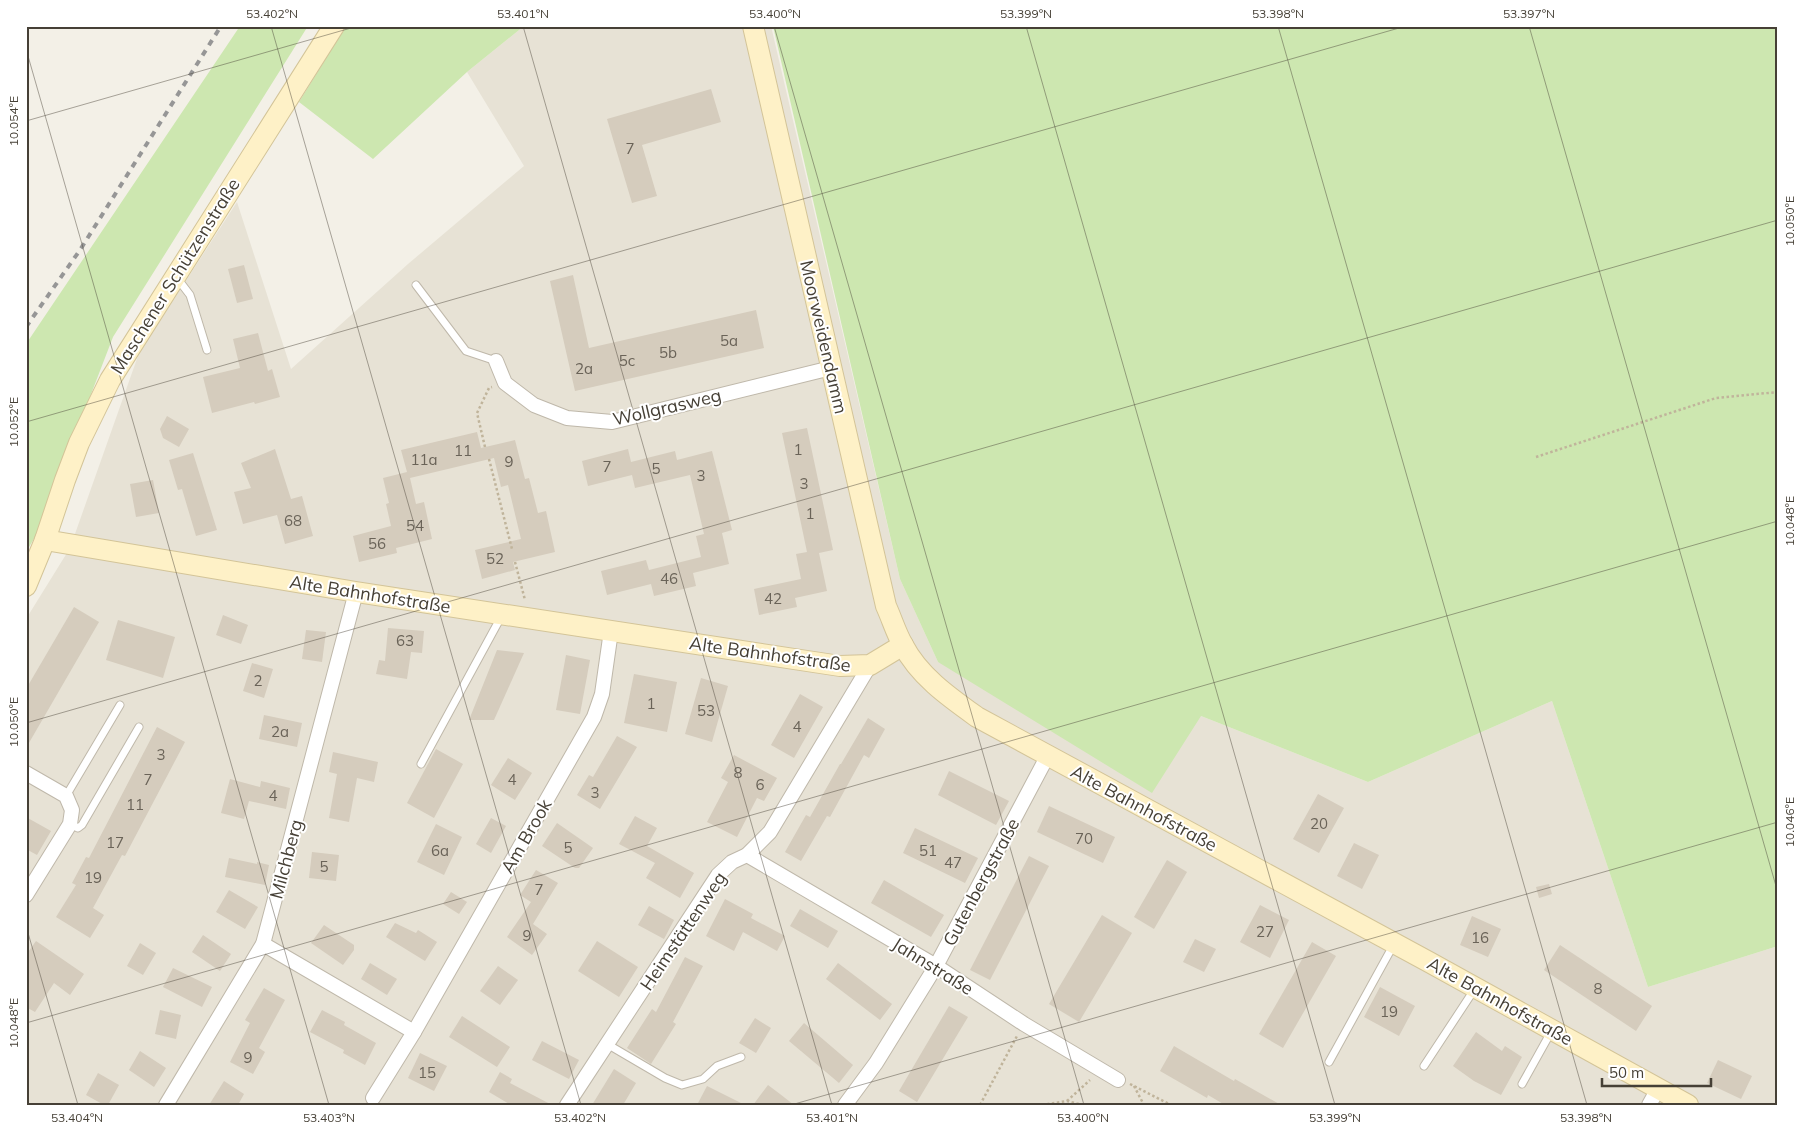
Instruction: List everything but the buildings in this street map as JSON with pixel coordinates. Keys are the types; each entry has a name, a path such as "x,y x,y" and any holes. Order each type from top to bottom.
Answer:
{"street":[{"name":"Maschener Schützenstraße","path":"45,540 65,480 95,408 110,380 334,26"},
{"name":"Moorweidendamm","path":"753,26 886,606 903,645"},
{"path":"496,361 505,383"},
{"name":"Wollgrasweg","path":"505,383 534,405 567,418 612,422 831,368"},
{"path":"26,586 45,540"},
{"name":"Alte Bahnhofstraße","path":"45,540 356,592 840,666 870,666 903,645 918,667 948,696 977,717 1552,1030 1654,1097 1688,1105"},
{"name":"Milchberg","path":"166,1105 263,944 356,592"},
{"name":"Am Brook","path":"373,1098 414,1032 594,717 602,694 611,631"},
{"name":"Heimstättenweg","path":"567,1105 718,875 732,862 747,855 770,832 870,666"},
{"name":"Gutenbergstraße","path":"844,1105 876,1063 936,966 1047,756"},
{"path":"26,773 66,796 72,810 70,824 26,895"},
{"name":"Jahnstraße","path":"747,855 936,966 1024,1024 1118,1080"},
{"path":"263,944 414,1032"}],"lane":[{"path":"175,276 190,295 207,350"},
{"path":"416,285 466,351 496,361"},
{"path":"421,764 503,614"},
{"path":"66,796 120,705"},
{"path":"70,824 78,828 82,825 140,727"},
{"path":"1329,1062 1395,943"},
{"path":"1424,1066 1475,987"},
{"path":"1522,1084 1552,1030"},
{"path":"608,1044 665,1078 682,1085 703,1079 717,1066 741,1057"}],"path":[{"path":"485,447 477,413 489,388 505,383"},
{"path":"1536,457 1716,398 1778,392"},
{"path":"488,459 512,549"},
{"path":"515,562 530,618"},
{"path":"981,1105 980,1103 1024,1024"},
{"path":"1067,1101 1100,1070"},
{"path":"1118,1080 1133,1085 1171,1105"},
{"path":"1133,1085 1144,1105"},
{"path":"1042,1105 1067,1101 1083,1105"}],"shaded area":[{"path":"524,26 771,26 900,579 938,662 1201,716 1368,782 1552,701 1648,987 1778,946 1778,1105 26,1105 26,619 70,548 139,353 237,202 291,369 408,264 524,166 467,72"}],"green space":[{"path":"240,26 308,26 113,337 38,532 26,552 26,344"},
{"path":"346,26 524,26 467,72 373,159 299,102"},
{"path":"773,26 1778,26 1778,946 1648,987 1552,701 1368,782 1201,716 1152,793 938,662 900,579"}],"railway":[{"path":"26,327 80,250 221,26"}]}
